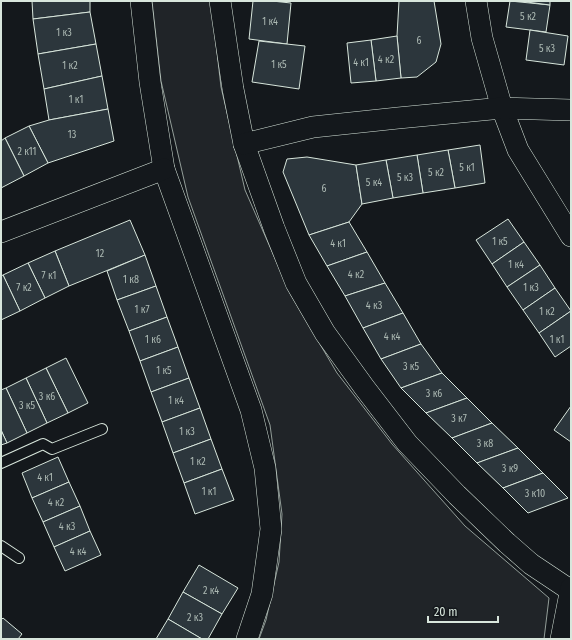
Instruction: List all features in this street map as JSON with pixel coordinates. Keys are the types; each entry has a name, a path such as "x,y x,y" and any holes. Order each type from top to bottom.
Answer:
{"street":[{"path":"141,1 150,82 164,169 251,410 265,468 271,529 262,594 247,639"},
{"path":"220,1 233,89 244,144 274,228 296,283 325,333 407,443 456,495 531,564 571,589 561,639"},
{"path":"476,1 482,38 502,108 518,150 571,236"},
{"path":"244,144 314,127 398,118 502,108 571,110"},
{"path":"1,232 164,169"}],"lane":[{"path":"1,463 43,444 52,449 102,429"},
{"path":"1,546 19,558"}],"shaded area":[{"path":"152,1 211,1 221,87 245,190 291,295 337,373 392,444 465,526 549,598 544,639 259,639 266,620 279,562 282,514 270,425 188,197 161,81"}],"building":[{"path":"32,1 90,1 90,12 33,19"},
{"path":"253,1 291,3 287,44 249,39"},
{"path":"399,1 434,1 441,44 436,62 417,77 401,78 397,36"},
{"path":"510,1 550,5 546,32 506,27"},
{"path":"519,1 550,1 550,5"},
{"path":"90,12 96,44 38,54 33,19"},
{"path":"530,30 568,36 564,65 526,60"},
{"path":"397,36 401,78 376,81 371,40"},
{"path":"371,40 376,81 351,83 347,43"},
{"path":"259,41 305,46 299,89 252,82"},
{"path":"96,44 102,76 44,89 38,54"},
{"path":"102,76 108,109 49,120 44,89"},
{"path":"108,109 114,141 48,163 29,126 49,120"},
{"path":"29,126 48,163 24,176 5,138"},
{"path":"5,138 24,176 1,188 1,141"},
{"path":"480,145 485,183 455,188 448,150"},
{"path":"448,150 455,188 423,193 417,155"},
{"path":"417,155 423,193 393,198 386,160"},
{"path":"307,157 356,165 362,204 349,222 309,235 283,172 287,159"},
{"path":"386,160 393,198 362,204 356,165"},
{"path":"508,219 524,242 492,264 476,240"},
{"path":"130,220 145,255 69,286 55,251"},
{"path":"349,222 367,252 327,266 309,235"},
{"path":"524,242 540,265 507,287 492,264"},
{"path":"55,251 69,286 45,298 28,263"},
{"path":"367,252 385,283 345,296 327,266"},
{"path":"145,255 156,286 117,300 107,271"},
{"path":"28,263 45,298 20,311 3,275"},
{"path":"540,265 555,288 523,310 507,287"},
{"path":"3,275 20,311 1,320 1,276"},
{"path":"385,283 403,313 363,328 345,296"},
{"path":"156,286 167,317 129,331 117,300"},
{"path":"555,288 571,311 539,333 523,310"},
{"path":"571,311 571,346 555,357 539,333"},
{"path":"403,313 421,344 381,359 363,328"},
{"path":"167,317 178,347 140,361 129,331"},
{"path":"421,344 442,373 401,388 381,359"},
{"path":"178,347 189,378 151,392 140,361"},
{"path":"66,358 88,403 68,413 46,368"},
{"path":"46,368 68,413 47,423 26,378"},
{"path":"442,373 467,398 426,413 401,388"},
{"path":"26,378 47,423 27,433 6,388"},
{"path":"189,378 200,408 162,422 151,392"},
{"path":"6,388 27,433 7,443 1,430 1,390"},
{"path":"467,398 492,423 452,438 426,413"},
{"path":"571,406 571,442 554,430"},
{"path":"200,408 211,439 173,453 162,422"},
{"path":"492,423 518,448 477,463 452,438"},
{"path":"1,430 7,443 1,445"},
{"path":"211,439 222,469 184,483 173,453"},
{"path":"518,448 543,473 503,488 477,463"},
{"path":"58,457 69,482 32,498 22,473"},
{"path":"222,469 234,500 195,514 184,483"},
{"path":"543,473 568,498 528,513 503,488"},
{"path":"69,482 80,506 43,522 32,498"},
{"path":"80,506 90,531 54,547 43,522"},
{"path":"90,531 101,555 65,571 54,547"},
{"path":"199,565 238,588 222,614 183,592"},
{"path":"183,592 222,614 208,639 202,639 168,619"},
{"path":"3,618 22,634 18,639 1,639 1,620"},
{"path":"168,619 202,639 156,639"}]}
